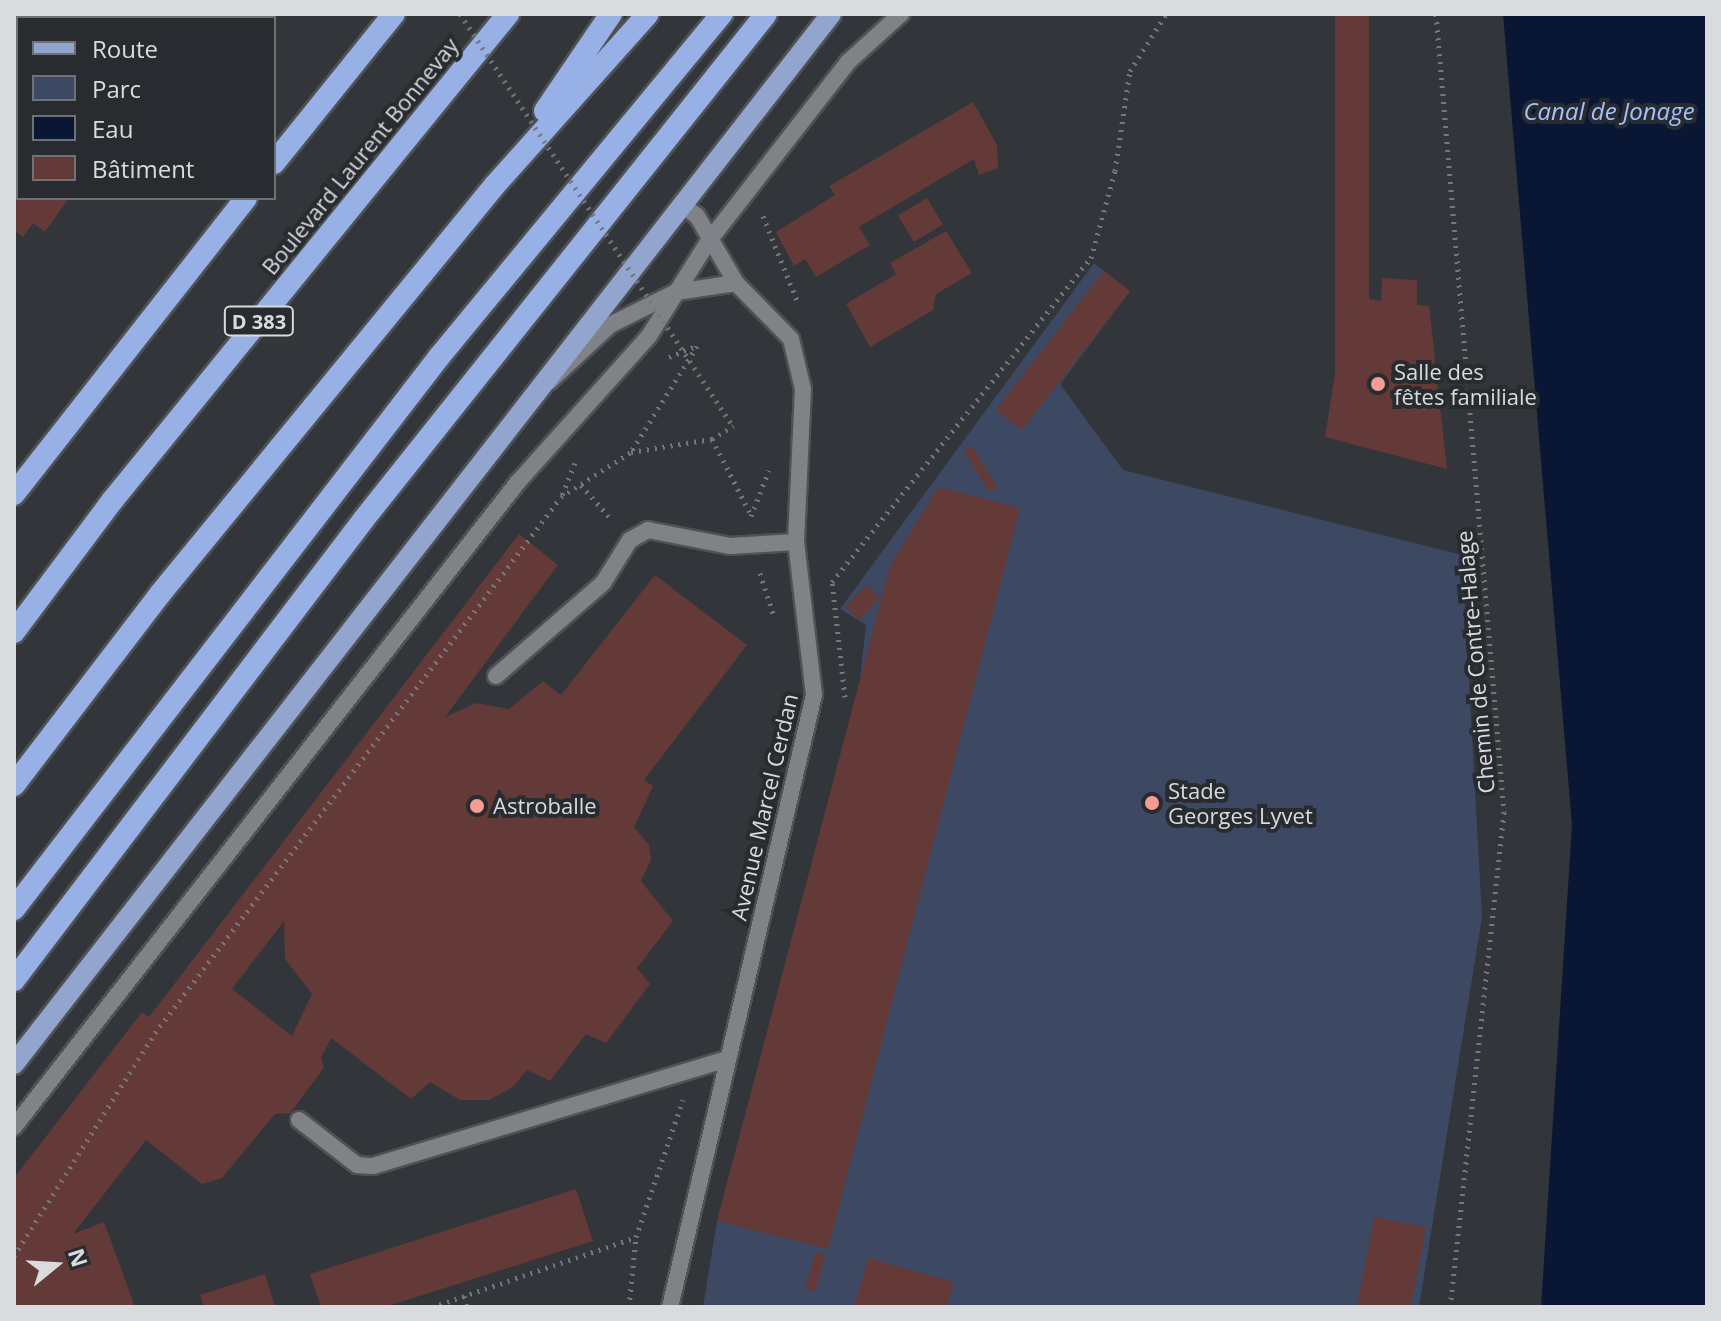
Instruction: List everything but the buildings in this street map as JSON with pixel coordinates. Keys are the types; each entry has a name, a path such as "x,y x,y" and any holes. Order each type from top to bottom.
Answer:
{"highway":[{"path":"276,161 394,14"},
{"name":"Boulevard Laurent Bonnevay","path":"14,632 112,501 508,14"},
{"path":"495,185 611,14"},
{"path":"14,785 160,594 495,185 648,14"},
{"path":"14,909 439,357 722,14"},
{"path":"14,980 354,531 766,14"},
{"path":"14,494 244,200"}],"main road":[{"path":"14,1064 831,14"}],"street":[{"path":"14,1127 518,482 649,336 708,242 848,62 901,14"},
{"name":"Avenue Marcel Cerdan","path":"670,1307 814,695 796,542 803,389 791,339 736,283 708,242 697,216 682,205"},
{"path":"544,386 570,369 610,325 676,292 736,283"},
{"path":"496,676 603,583 630,540 648,530 751,545 796,542"},
{"path":"299,1120 357,1165 373,1166 728,1059"}],"path":[{"path":"460,14 733,426 712,439 631,452 561,497"},
{"path":"864,536 1091,258 1115,171 1130,71 1166,14"},
{"name":"Chemin de Contre-Halage","path":"1436,14 1504,812 1450,1307"},
{"path":"631,452 698,345 667,358 657,370"},
{"path":"712,439 751,514"},
{"path":"14,1256 155,1033 561,497 584,453"},
{"path":"769,470 751,514 751,545 776,624"},
{"path":"581,485 630,540"},
{"path":"629,1307 636,1237 693,1068"},
{"path":"432,1307 636,1237"},
{"path":"464,1296 467,1307"}],"green space":[{"name":"Stade Georges Lyvet","path":"1094,263 1130,291 1060,384 1123,470 1462,555 1482,917 1419,1307 703,1307 717,1221 859,687 866,625 840,609"}],"water":[{"name":"Canal de Jonage","path":"1503,14 1707,14 1707,1307 1541,1307 1572,825"}],"place":[{"name":"Salle des fêtes familiale","path":"1378,384"},
{"name":"Stade Georges Lyvet","path":"1152,803"},
{"name":"Astroballe","path":"477,806"}]}
